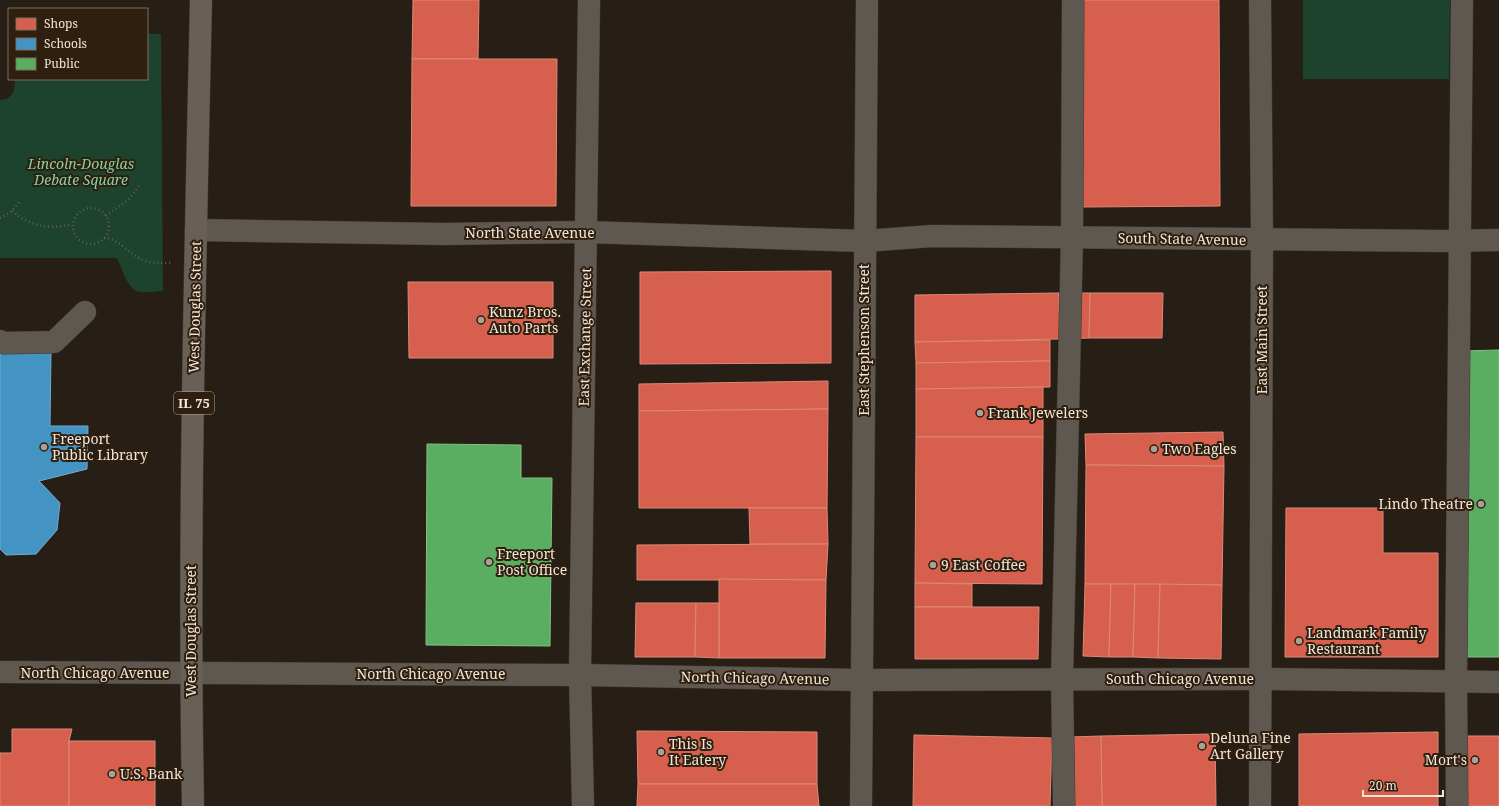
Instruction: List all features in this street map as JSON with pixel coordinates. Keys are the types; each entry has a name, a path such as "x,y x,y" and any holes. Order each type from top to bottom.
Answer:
{"main road":[{"name":"West Douglas Street","path":"193,806 190,673 196,230 201,0"}],"street":[{"name":"East Exchange Street","path":"583,806 580,675 589,0"},
{"name":"East Stephenson Street","path":"861,806 864,241 867,0"},
{"path":"1064,806 1062,680 1072,238 1073,0"},
{"name":"East Main Street","path":"1260,0 1262,239 1262,679 1260,806"},
{"path":"1457,806 1456,681 1462,0"},
{"name":"North State Avenue","path":"196,230 444,234 586,232 864,241"},
{"name":"South State Avenue","path":"864,241 932,236 1460,241 1499,240"},
{"path":"0,341 3,343 54,342 85,312"},
{"name":"North Chicago Avenue","path":"0,672 580,675 861,680"},
{"name":"South Chicago Avenue","path":"861,680 1262,679 1499,682"}],"path":[{"path":"106,216 129,199 139,186"},
{"path":"0,218 12,211 20,201"},
{"path":"96,208 106,216 109,228 104,238 94,244 83,243 74,235 72,224 74,218 83,209 96,208"},
{"path":"12,211 24,220 39,226 61,227 72,224"},
{"path":"104,238 112,239 136,257 148,263 173,263"}],"green space":[{"path":"1303,0 1450,0 1449,79 1303,79"},
{"name":"Lincoln-Douglas Debate Square","path":"148,34 161,34 163,291 143,292 133,289 127,281 117,258 0,258 0,100 8,98 14,91 15,80 148,80"}],"building: Shops":[{"path":"413,0 479,0 478,59 412,59"},
{"path":"1082,0 1219,0 1220,206 1083,207"},
{"path":"412,59 557,59 556,206 411,206"},
{"path":"831,271 831,363 640,364 640,272"},
{"name":"Kunz Bros. Auto Parts","path":"408,282 553,282 553,358 409,358"},
{"path":"1059,293 1060,339 915,342 915,295"},
{"path":"1059,293 1090,293 1089,338 1060,339"},
{"path":"1090,293 1163,293 1162,338 1089,338"},
{"path":"1050,340 1050,361 916,363 915,342"},
{"path":"1050,361 1050,387 916,389 916,363"},
{"path":"828,381 828,409 639,411 639,384"},
{"name":"Frank Jewelers","path":"1043,387 1043,437 916,437 916,389"},
{"path":"828,409 827,508 639,508 639,411"},
{"name":"Two Eagles","path":"1223,432 1224,466 1086,465 1085,434"},
{"path":"916,437 1043,437 1042,584 915,583"},
{"path":"1086,465 1224,466 1222,585 1085,584"},
{"path":"749,508 827,508 828,544 750,544"},
{"path":"1286,508 1383,508 1383,553 1438,553 1438,657 1285,657"},
{"path":"828,544 826,580 637,580 637,545"},
{"path":"719,579 826,580 825,658 719,658"},
{"path":"915,583 972,584 972,607 915,607"},
{"path":"1085,584 1111,584 1109,657 1083,656"},
{"path":"1111,584 1135,584 1133,657 1109,657"},
{"path":"1135,584 1160,584 1158,658 1133,657"},
{"path":"1160,584 1222,585 1221,659 1158,658"},
{"path":"636,603 696,603 695,657 635,657"},
{"path":"696,603 719,603 719,658 695,657"},
{"path":"915,607 1039,607 1038,659 915,659"},
{"path":"12,729 72,729 69,741 69,806 0,806 0,753 12,753"},
{"path":"637,731 817,732 817,784 638,784"},
{"path":"1438,732 1438,806 1299,806 1299,734"},
{"path":"1215,734 1216,806 1102,806 1101,736"},
{"path":"914,735 1052,738 1050,806 913,806"},
{"path":"1101,736 1102,806 1071,806 1071,737"},
{"path":"1460,736 1499,736 1499,806 1461,806"},
{"name":"U.S. Bank","path":"69,741 155,741 155,806 69,806"},
{"path":"638,784 817,784 819,806 637,806"}],"building: Schools":[{"name":"Freeport Public Library","path":"0,350 51,350 50,426 88,426 87,469 39,481 60,503 57,530 36,554 6,555 0,549"}],"building: Public":[{"name":"Lindo Theatre","path":"1499,350 1499,657 1464,657 1462,351"},
{"name":"Freeport Post Office","path":"427,444 521,445 521,478 552,478 550,646 426,645"}],"place":[{"name":"Kunz Bros. Auto Parts","path":"481,320"},
{"name":"Frank Jewelers","path":"980,413"},
{"name":"Freeport Public Library","path":"44,447"},
{"name":"Two Eagles","path":"1154,449"},
{"name":"Lindo Theatre","path":"1481,504"},
{"name":"Freeport Post Office","path":"489,562"},
{"name":"9 East Coffee","path":"933,565"},
{"name":"Landmark Family Restaurant","path":"1299,641"},
{"name":"Deluna Fine Art Gallery","path":"1202,746"},
{"name":"This Is It Eatery","path":"661,752"},
{"name":"Mort's","path":"1475,760"},
{"name":"U.S. Bank","path":"112,774"}]}
